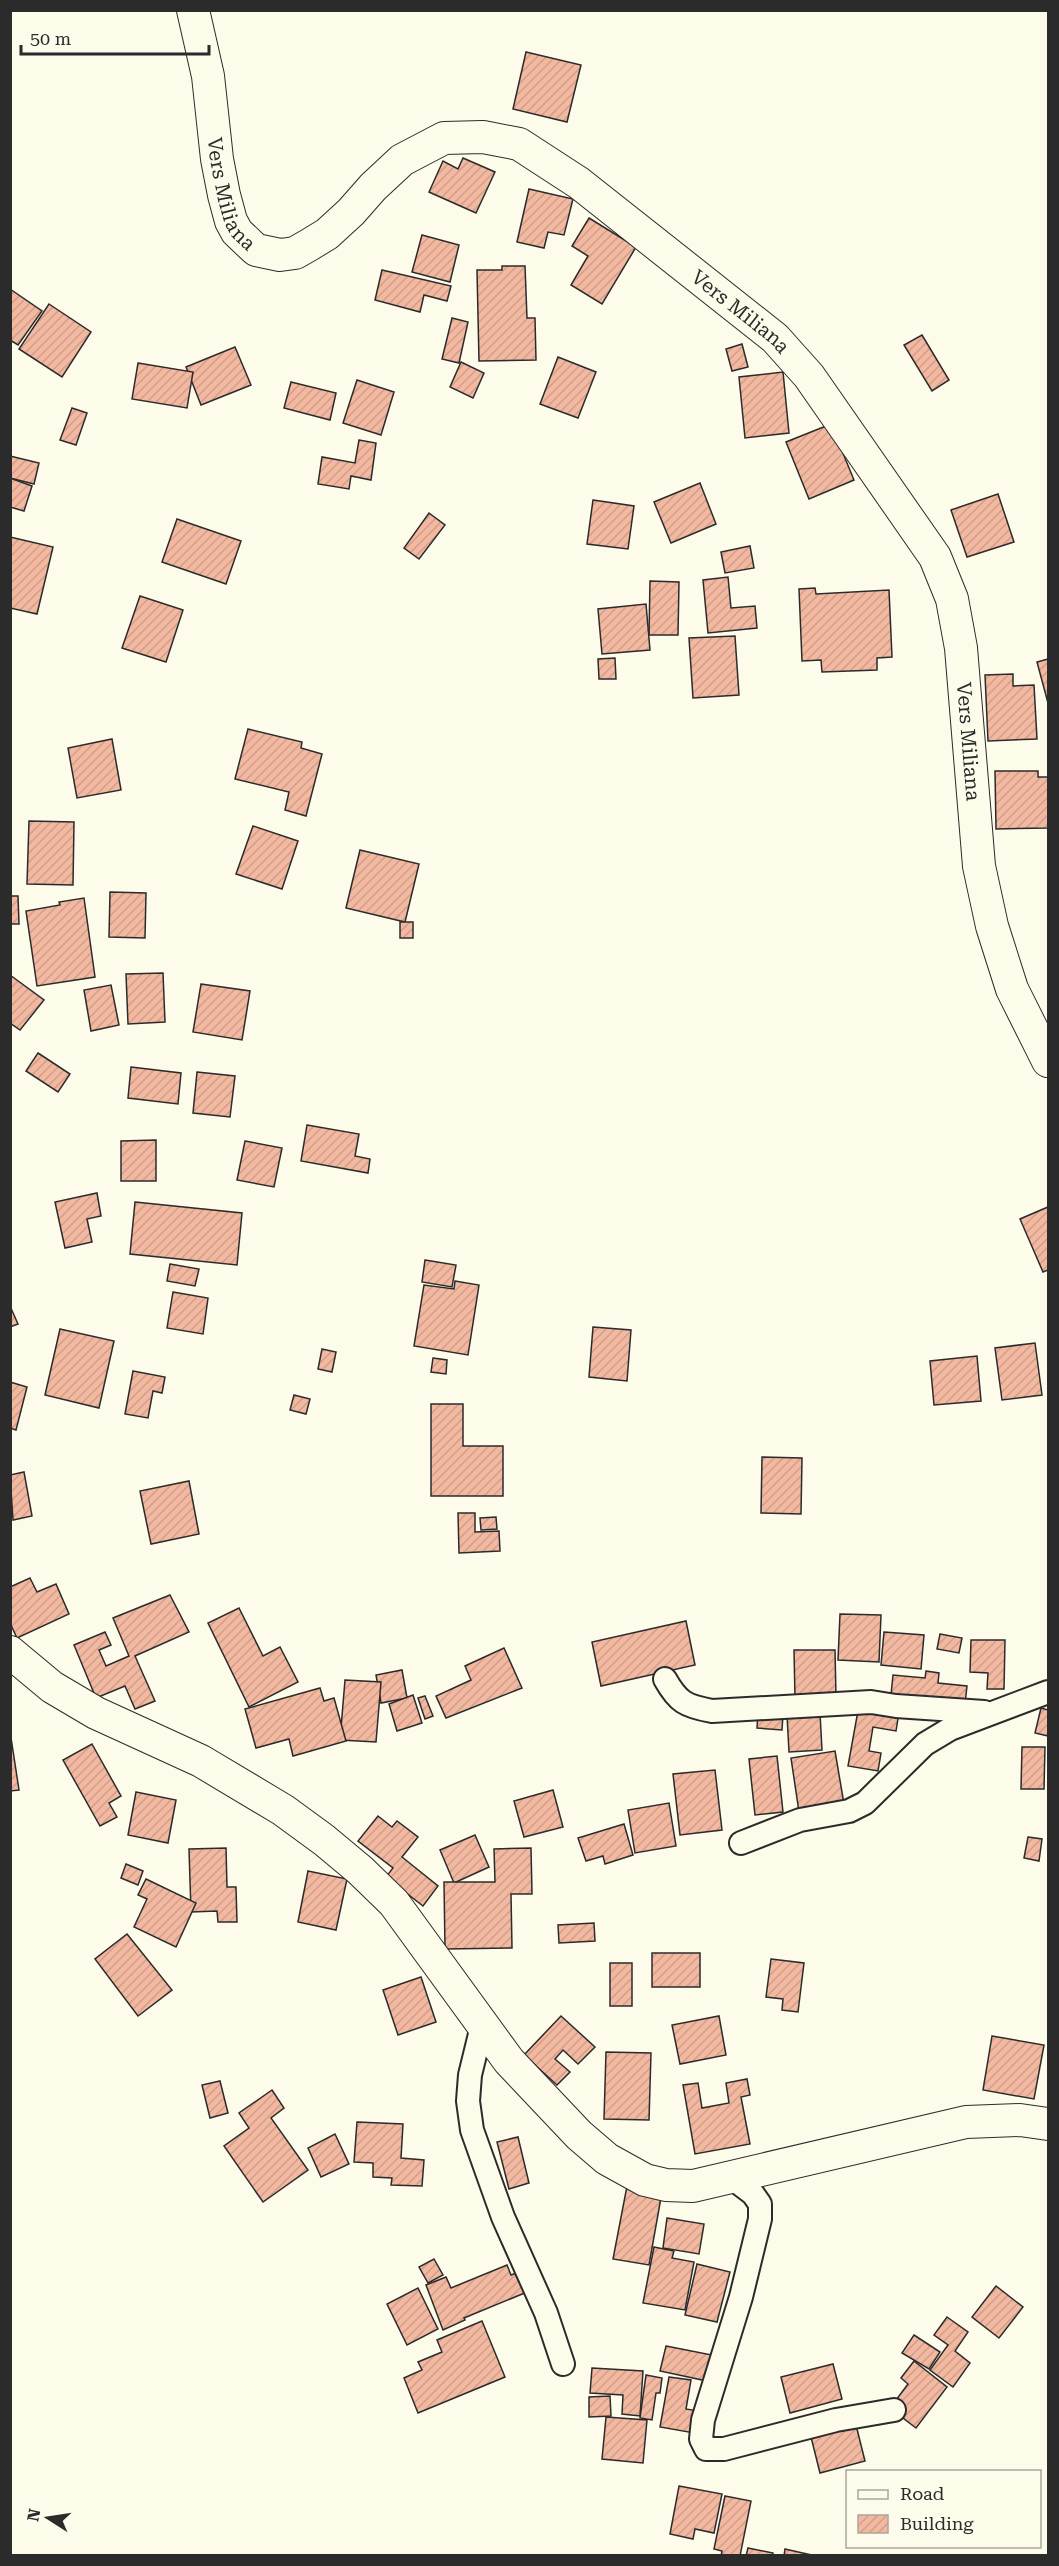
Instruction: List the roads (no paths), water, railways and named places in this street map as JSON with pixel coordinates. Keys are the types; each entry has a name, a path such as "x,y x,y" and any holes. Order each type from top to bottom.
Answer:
{"main road":[{"name":"Vers Miliana","path":"193,10 208,76 217,159 231,221 237,232 256,250 280,255 295,253 309,245 327,234 402,160 444,138 483,136 519,144 579,183 775,338 809,376 875,468 934,557 952,599 962,648 978,867 992,926 1012,989 1048,1061"},
{"path":"10,1652 52,1687 96,1713 201,1761 283,1810 324,1840 394,1903 508,2061 579,2135 607,2159 645,2180 666,2185 693,2186 966,2122 1020,2120 1048,2124"}],"street":[{"path":"665,1679 675,1696 690,1707 712,1711 872,1702 896,1706 993,1713"},
{"path":"741,1843 800,1820 849,1812 865,1803 925,1744 950,1729 1048,1692"},
{"path":"482,2026 470,2075 468,2101 472,2130 503,2217 546,2313 562,2364"},
{"path":"732,2178 753,2194 760,2204 760,2219 741,2297 703,2420 701,2439 706,2449 724,2449 836,2420 894,2410"}]}
